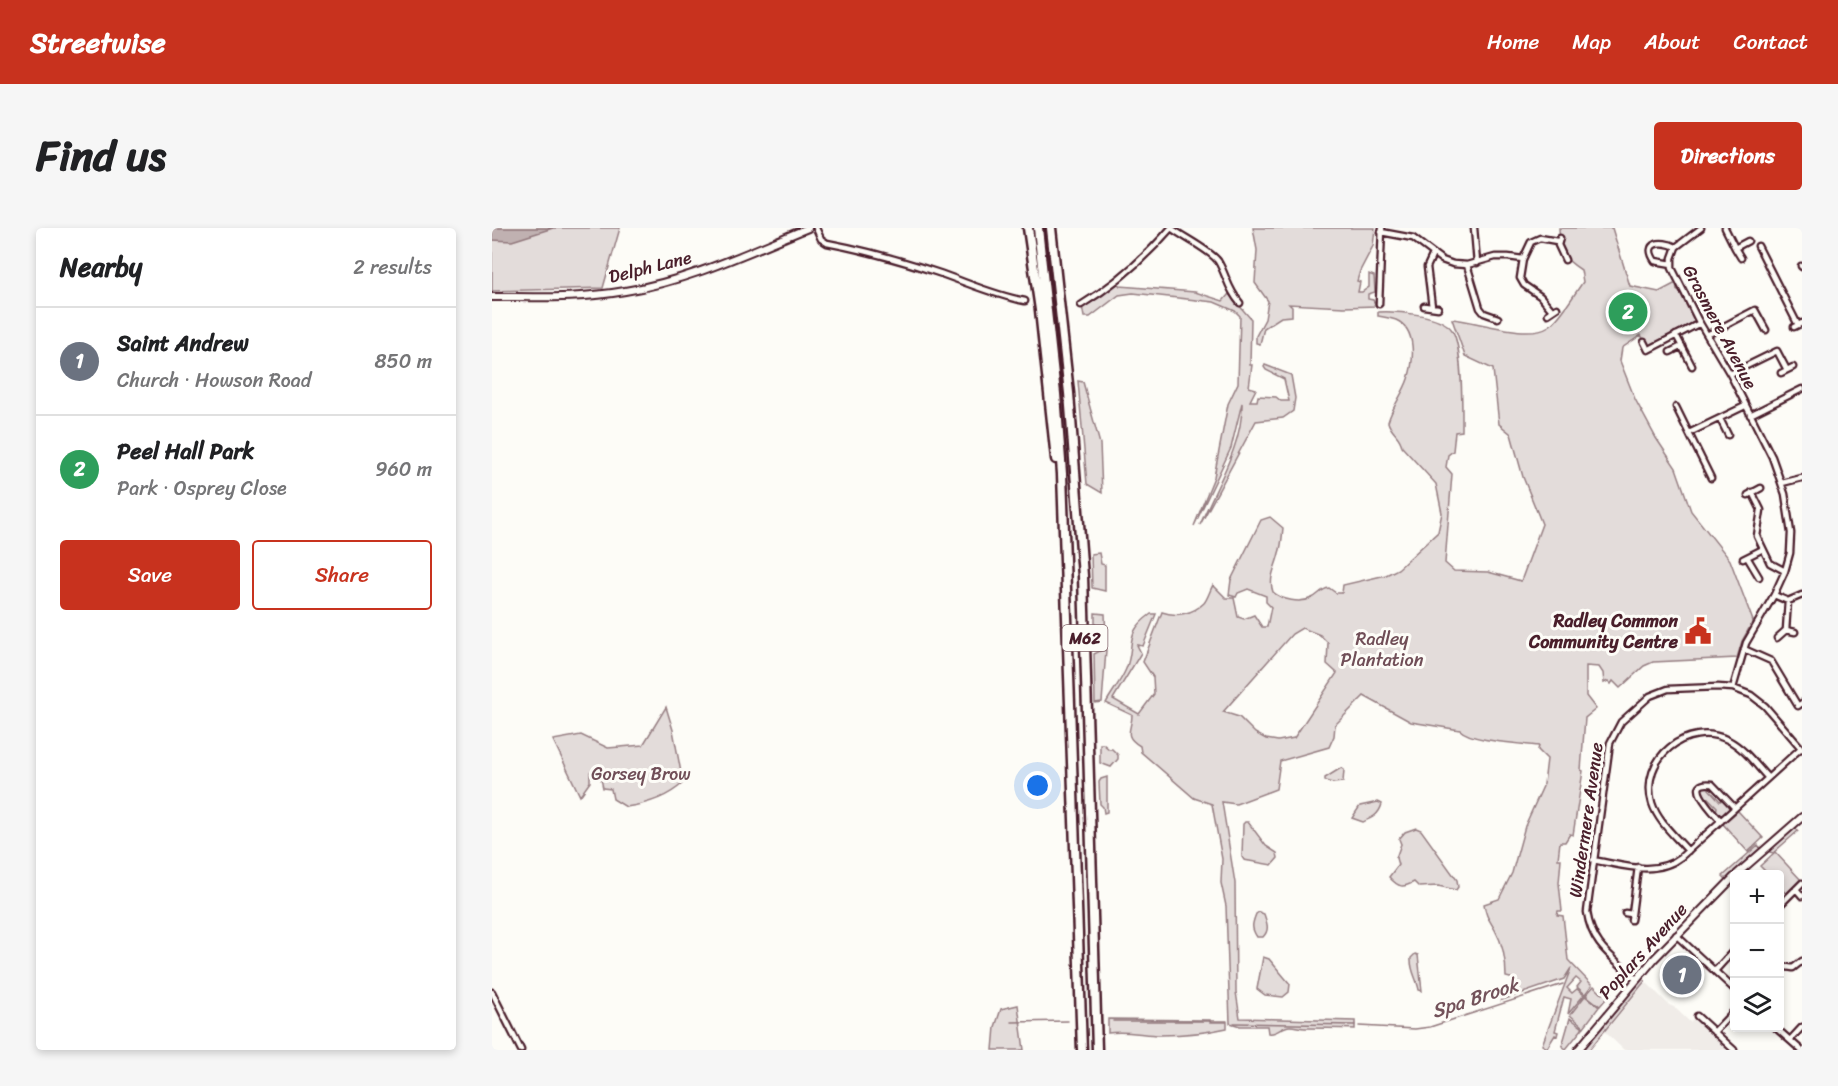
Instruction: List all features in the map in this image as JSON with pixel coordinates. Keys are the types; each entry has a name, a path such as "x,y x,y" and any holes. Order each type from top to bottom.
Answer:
{"highway":[{"path":"1028,228 1047,367 1067,573"},
{"name":"M62","path":"1038,228 1056,394 1067,573 1082,1050"},
{"name":"M62","path":"1052,228 1069,393 1083,576 1097,1050"}],"street":[{"name":"Delph Lane","path":"492,297 590,296 644,288 693,273 808,228"},
{"path":"816,228 821,239 827,243 882,255 942,274 989,293 1025,301"},
{"path":"1081,306 1130,272 1171,228 1215,257 1229,290 1240,303"},
{"path":"1474,228 1477,263"},
{"name":"Grasmere Avenue","path":"1701,228 1676,247 1672,264 1700,323 1730,374 1772,457 1782,483 1791,532 1789,559 1785,572 1743,650 1733,688"},
{"path":"1725,228 1741,258"},
{"path":"1371,298 1379,301 1381,230 1413,238 1447,263 1467,265 1495,257 1508,256 1522,259"},
{"path":"1552,311 1540,296 1522,282 1520,275 1522,259 1534,240 1544,238 1558,240 1565,260"},
{"path":"1736,248 1748,241"},
{"path":"1672,264 1657,263 1651,251 1659,242 1676,247"},
{"path":"1767,247 1759,248 1779,292 1798,325"},
{"path":"1424,306 1435,307 1427,267 1433,254"},
{"path":"1467,265 1480,308 1484,313 1498,318"},
{"path":"1707,335 1755,310 1766,330"},
{"path":"1644,342 1648,350 1700,323"},
{"path":"1676,335 1692,366"},
{"path":"1670,352 1682,346"},
{"path":"1730,374 1777,351 1787,370"},
{"path":"1781,372 1792,367"},
{"name":"Grasmere Avenue","path":"1750,415 1802,389"},
{"path":"1689,434 1746,406"},
{"path":"1676,407 1711,478"},
{"path":"1720,418 1728,435"},
{"path":"1782,483 1802,478"},
{"path":"1761,488 1750,493 1760,509 1756,534 1772,565 1785,572"},
{"path":"1759,577 1745,558 1763,549"},
{"path":"1774,595 1788,601 1802,595"},
{"path":"1777,638 1786,630 1788,601"},
{"path":"1786,630 1795,632"},
{"path":"1743,650 1771,661 1798,706 1802,703"},
{"name":"Windermere Avenue","path":"1636,979 1595,939 1589,928 1587,912 1610,743 1618,725 1646,698 1662,691 1733,688 1751,695 1765,706 1802,749"},
{"path":"1688,851 1661,821 1651,801 1650,786 1653,772 1659,759 1668,748 1694,735 1708,734 1721,737 1736,745 1768,778"},
{"path":"1593,861 1654,869 1667,866 1688,851 1802,749"},
{"path":"1721,821 1700,796 1702,786 1712,784 1735,808"},
{"name":"Poplars Avenue","path":"1743,870 1802,817"},
{"path":"1631,920 1638,867"},
{"name":"Poplars Avenue","path":"1578,1050 1676,934 1730,882"},
{"path":"1784,900 1802,883"},
{"path":"1796,889 1802,896"},
{"path":"1625,913 1632,914"},
{"path":"1676,934 1730,985"},
{"path":"1715,971 1730,954"},
{"path":"1784,967 1793,968 1802,960"},
{"path":"492,992 521,1050"},
{"path":"1714,1032 1730,1015"},
{"path":"1697,1016 1734,1050"},
{"path":"1790,1040 1802,1027"},
{"path":"1781,1032 1801,1050"}],"shaded area":[{"path":"492,228 553,228 512,241 492,240"},
{"path":"1646,982 1669,1005 1690,1022 1694,1018 1728,1050 1624,1050 1605,1032"}],"green space":[{"path":"492,228 620,228 603,288 492,291"},
{"path":"1253,228 1375,228 1373,246 1357,281 1360,282 1358,292 1362,292 1369,287 1369,274 1374,276 1375,292 1368,294 1368,299 1373,300 1376,306 1289,304 1292,307 1292,316 1281,317 1264,328 1260,344 1256,343 1256,336 1265,319 1268,301 1255,283 1257,250"},
{"name":"Radley Plantation","path":"1559,228 1612,228 1630,286 1659,292 1676,283 1677,290 1681,288 1698,320 1648,347 1641,335 1622,348 1620,361 1635,399 1656,438 1676,468 1691,511 1730,560 1753,621 1742,641 1737,658 1653,662 1644,666 1620,688 1613,681 1611,684 1608,681 1604,683 1603,673 1599,667 1586,666 1586,696 1596,709 1585,718 1581,770 1583,771 1573,835 1570,834 1565,842 1560,842 1558,859 1561,859 1559,883 1562,911 1558,911 1557,915 1563,916 1568,960 1592,985 1585,994 1577,987 1581,982 1576,978 1567,988 1572,993 1577,989 1584,995 1568,1014 1571,999 1564,997 1555,1031 1558,1032 1557,1036 1555,1035 1547,1048 1542,1045 1571,968 1564,979 1502,1000 1517,986 1514,979 1506,977 1502,947 1484,904 1499,899 1512,873 1525,826 1544,784 1547,759 1538,750 1539,746 1486,740 1460,730 1411,722 1364,696 1335,725 1334,736 1329,747 1280,761 1276,789 1236,804 1222,802 1235,883 1236,992 1240,1018 1355,1021 1355,1029 1290,1026 1268,1033 1267,1026 1240,1026 1230,1023 1226,906 1221,883 1222,859 1212,804 1194,798 1141,752 1140,746 1131,739 1129,732 1132,715 1106,703 1126,669 1133,634 1142,621 1151,614 1156,614 1143,646 1137,645 1141,653 1113,699 1139,714 1154,694 1153,677 1143,662 1162,612 1179,614 1195,610 1207,599 1213,585 1226,598 1234,598 1238,617 1244,619 1254,615 1262,627 1267,627 1271,607 1266,602 1266,596 1248,589 1238,593 1236,597 1229,595 1231,580 1261,520 1270,517 1283,528 1281,547 1272,577 1273,592 1286,599 1297,601 1312,598 1329,588 1336,593 1342,593 1343,585 1386,575 1398,569 1438,532 1442,513 1436,484 1402,447 1388,422 1410,372 1411,338 1403,324 1378,316 1378,312 1406,313 1438,320 1452,330 1456,338 1461,378 1462,431 1455,432 1453,451 1448,455 1446,467 1452,474 1445,563 1454,571 1488,572 1521,581 1542,524 1523,477 1511,434 1499,424 1493,369 1465,356 1452,319 1528,331 1540,330 1554,322 1583,282 1581,270 1563,253","holes":["1302,628 1320,635 1328,643 1327,664 1337,673 1294,738 1278,741 1266,739 1255,733 1239,717 1223,712 1292,634"]},
{"path":"1117,282 1120,286 1195,292 1223,301 1229,294 1251,319 1250,365 1252,365 1249,387 1256,389 1250,401 1257,401 1258,396 1276,397 1281,401 1289,401 1284,379 1266,370 1265,365 1291,375 1295,398 1293,411 1283,418 1256,421 1200,525 1233,450 1241,419 1242,403 1231,448 1194,526 1214,477 1228,404 1238,383 1240,316 1235,311 1214,302 1133,293 1119,295 1090,317 1084,317 1082,306"},
{"path":"1078,381 1083,382 1100,444 1102,493 1087,484"},
{"path":"1099,553 1101,564 1105,565 1105,591 1092,588 1091,554"},
{"path":"1095,613 1105,614 1106,641 1095,640"},
{"path":"1106,650 1102,702 1095,703 1094,654"},
{"name":"Gorsey Brow","path":"666,707 673,730 683,783 656,800 626,807 613,799 611,789 603,788 599,769 590,772 590,782 580,796 553,740 581,735 608,748 643,745"},
{"path":"1100,744 1112,749 1118,755 1118,759 1111,767 1100,763"},
{"path":"1341,768 1344,770 1343,782 1325,781 1325,778"},
{"path":"1107,777 1107,812 1104,813 1100,804 1099,782"},
{"path":"1705,786 1713,787 1709,789 1720,801 1724,799 1728,804 1729,810 1724,815 1720,816 1716,812 1717,807 1708,798 1706,801 1701,791"},
{"path":"1378,802 1382,804 1381,808 1372,817 1363,822 1352,818 1360,806"},
{"path":"1738,811 1763,838 1748,852 1723,824"},
{"path":"1248,822 1266,846 1277,853 1278,858 1272,865 1244,860 1242,857 1243,824"},
{"path":"1794,826 1798,831 1773,853 1768,850"},
{"path":"1416,828 1421,830 1457,880 1456,890 1438,886 1419,887 1414,882 1401,886 1389,877 1398,865 1396,858 1401,844 1399,839 1405,832"},
{"path":"1758,845 1761,849 1738,870 1730,870 1730,877 1727,880 1723,876"},
{"path":"1775,852 1801,880 1786,894 1784,870 1764,870 1760,866"},
{"path":"1259,912 1264,914 1267,923 1267,932 1263,937 1257,937 1253,928 1256,914"},
{"path":"1415,954 1418,955 1422,991 1419,990 1412,967 1411,958"},
{"path":"1263,957 1269,959 1290,984 1289,992 1283,997 1265,995 1257,989"},
{"path":"1641,977 1645,981 1589,1050 1582,1050"},
{"path":"1594,986 1602,994 1607,989 1611,993 1600,1006 1586,995"},
{"path":"1585,996 1599,1007 1584,1027 1570,1015"},
{"path":"1018,1005 1024,1050 993,1050 995,1027 1001,1009"},
{"path":"1570,1018 1583,1028 1566,1049 1562,1046"},
{"path":"1108,1019 1210,1020 1210,1022 1227,1022 1227,1028 1178,1035 1108,1033"}],"waterway":[{"name":"Spa Brook","path":"1359,1026 1415,1029 1430,1027 1563,984"},
{"name":"Spa Brook","path":"1012,1022 1068,1021"},
{"name":"Spa Brook","path":"1113,1021 1227,1021"},
{"name":"Spa Brook","path":"1234,1023 1355,1025"}],"place":[{"name":"Peel Hall Park","path":"1628,312"},
{"name":"Radley Common Community Centre","path":"1698,631"},
{"name":"Saint Andrew","path":"1682,975"}]}
